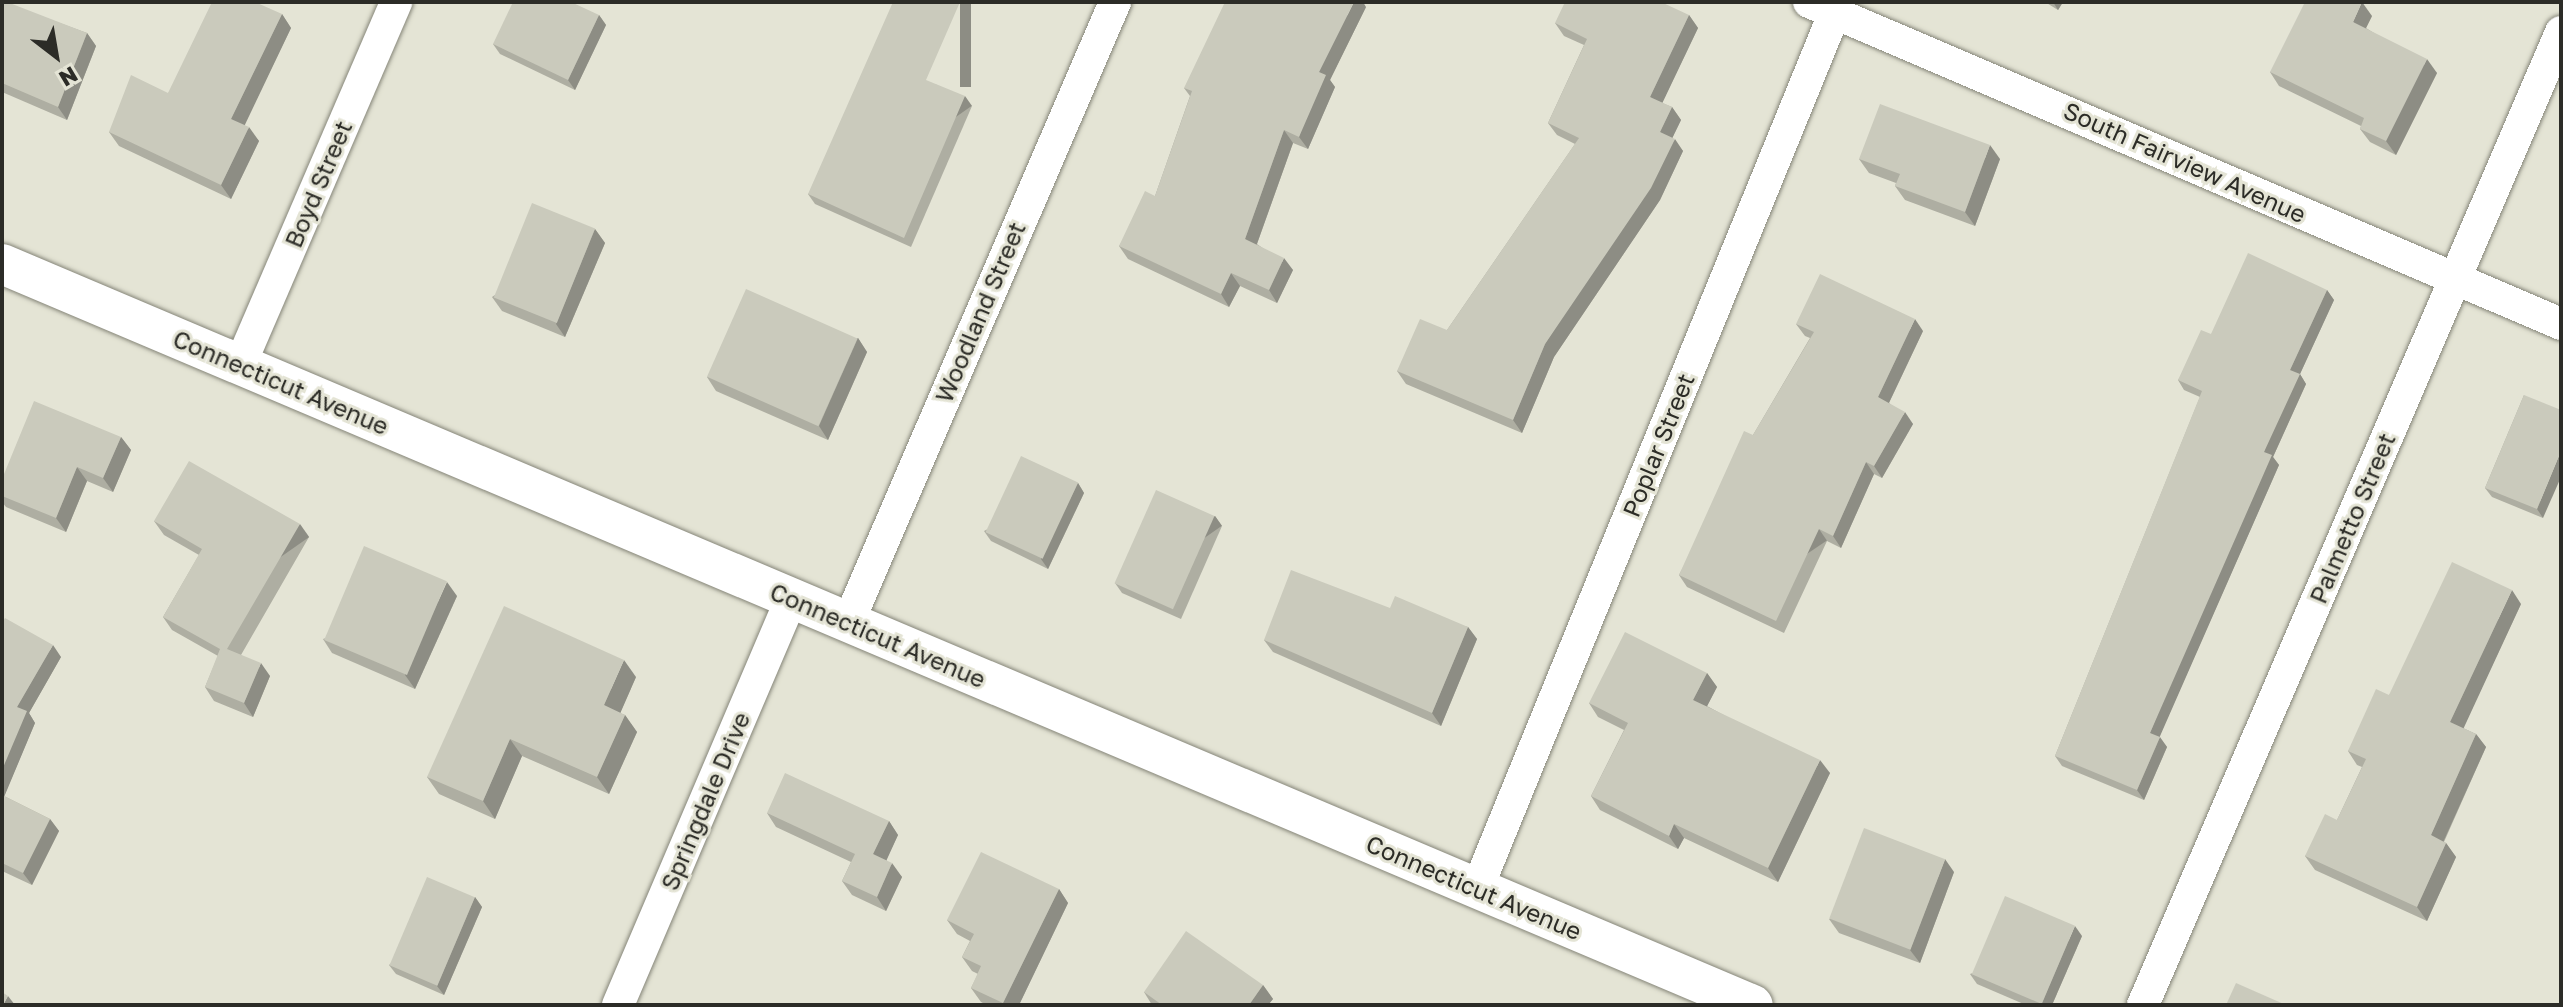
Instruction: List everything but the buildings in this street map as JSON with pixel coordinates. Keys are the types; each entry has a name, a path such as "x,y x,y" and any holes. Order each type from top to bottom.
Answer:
{"street":[{"name":"Boyd Street","path":"240,365 396,2"},
{"name":"Woodland Street","path":"848,623 1115,2"},
{"name":"South Fairview Avenue","path":"1828,6 2561,324"},
{"name":"Poplar Street","path":"1477,889 1828,6"},
{"name":"Palmetto Street","path":"2143,1005 2561,32"},
{"name":"Connecticut Avenue","path":"2,264 1753,1005"},
{"name":"Springdale Drive","path":"618,1005 792,597"}]}
